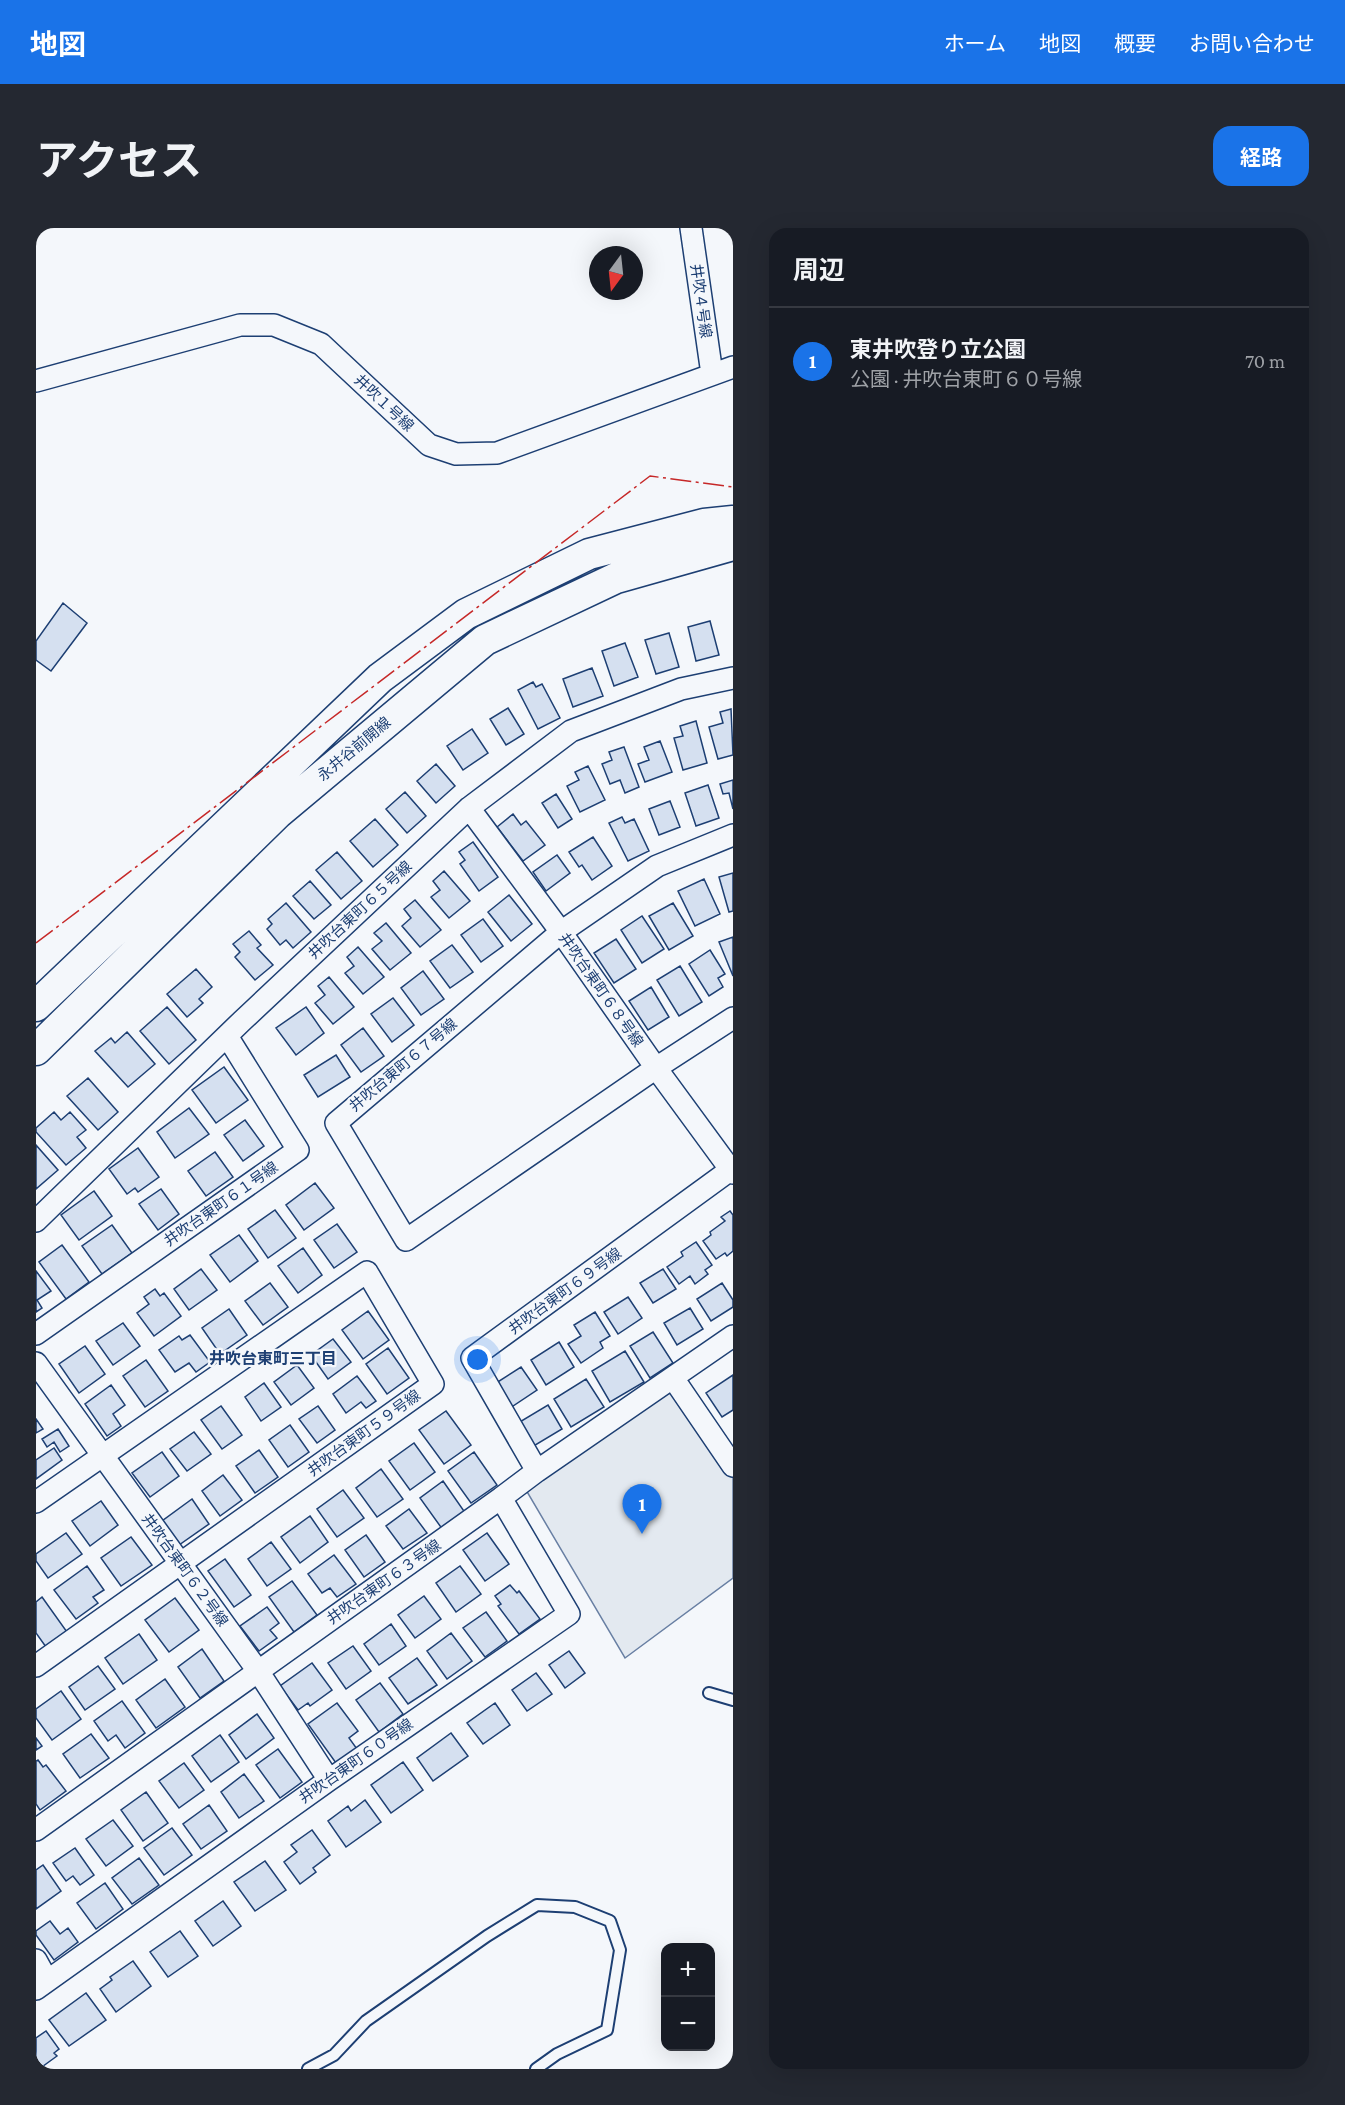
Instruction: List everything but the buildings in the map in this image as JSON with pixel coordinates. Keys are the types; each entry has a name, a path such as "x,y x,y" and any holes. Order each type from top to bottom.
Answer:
{"street":[{"name":"井吹４号線","path":"691,228 712,374"},
{"name":"井吹１号線","path":"36,381 240,325 274,325 321,344 429,445 456,454 497,453 733,367"},
{"name":"永井谷前開線","path":"36,1006 380,678 466,614 589,554 704,524 733,521"},
{"name":"永井谷前開線","path":"36,1050 278,813 484,640 616,578 733,545"},
{"name":"井吹台東町６５号線","path":"36,1221 227,1036 469,808 571,731 681,689 733,678"},
{"name":"井吹台東町６８号線","path":"469,808 732,1170"},
{"name":"井吹台東町６７号線","path":"733,835 657,866 561,932 336,1123 406,1240 656,1068 733,1018"},
{"name":"井吹台東町６１号線","path":"36,1334 298,1150 227,1036"},
{"name":"井吹台東町６９号線","path":"537,1471 472,1358 732,1170"},
{"name":"井吹台東町５９号線","path":"36,1502 367,1272 434,1384 36,1666"},
{"name":"井吹台東町６３号線","path":"36,1830 537,1471 733,1336"},
{"name":"井吹台東町６２号線","path":"36,1363 258,1671 329,1779"},
{"path":"673,1378 733,1466"},
{"name":"井吹台東町６０号線","path":"42,1985 329,1779 569,1614 501,1498"},
{"path":"36,1960 42,1985"}],"lane":[{"path":"709,1693 733,1700"},
{"path":"308,2069 334,2055 366,2021 487,1936 537,1905 575,1906 610,1921 620,1950 607,2030 557,2054 536,2069"}],"shaded area":[{"path":"672,1389 733,1475 733,1578 625,1658 526,1490"}],"power":[{"path":"36,943 650,476 733,487"}],"place":[{"name":"東井吹登り立公園","path":"642,1534"}],"district":[{"name":"井吹台東町三丁目","path":"273,1358"}]}
